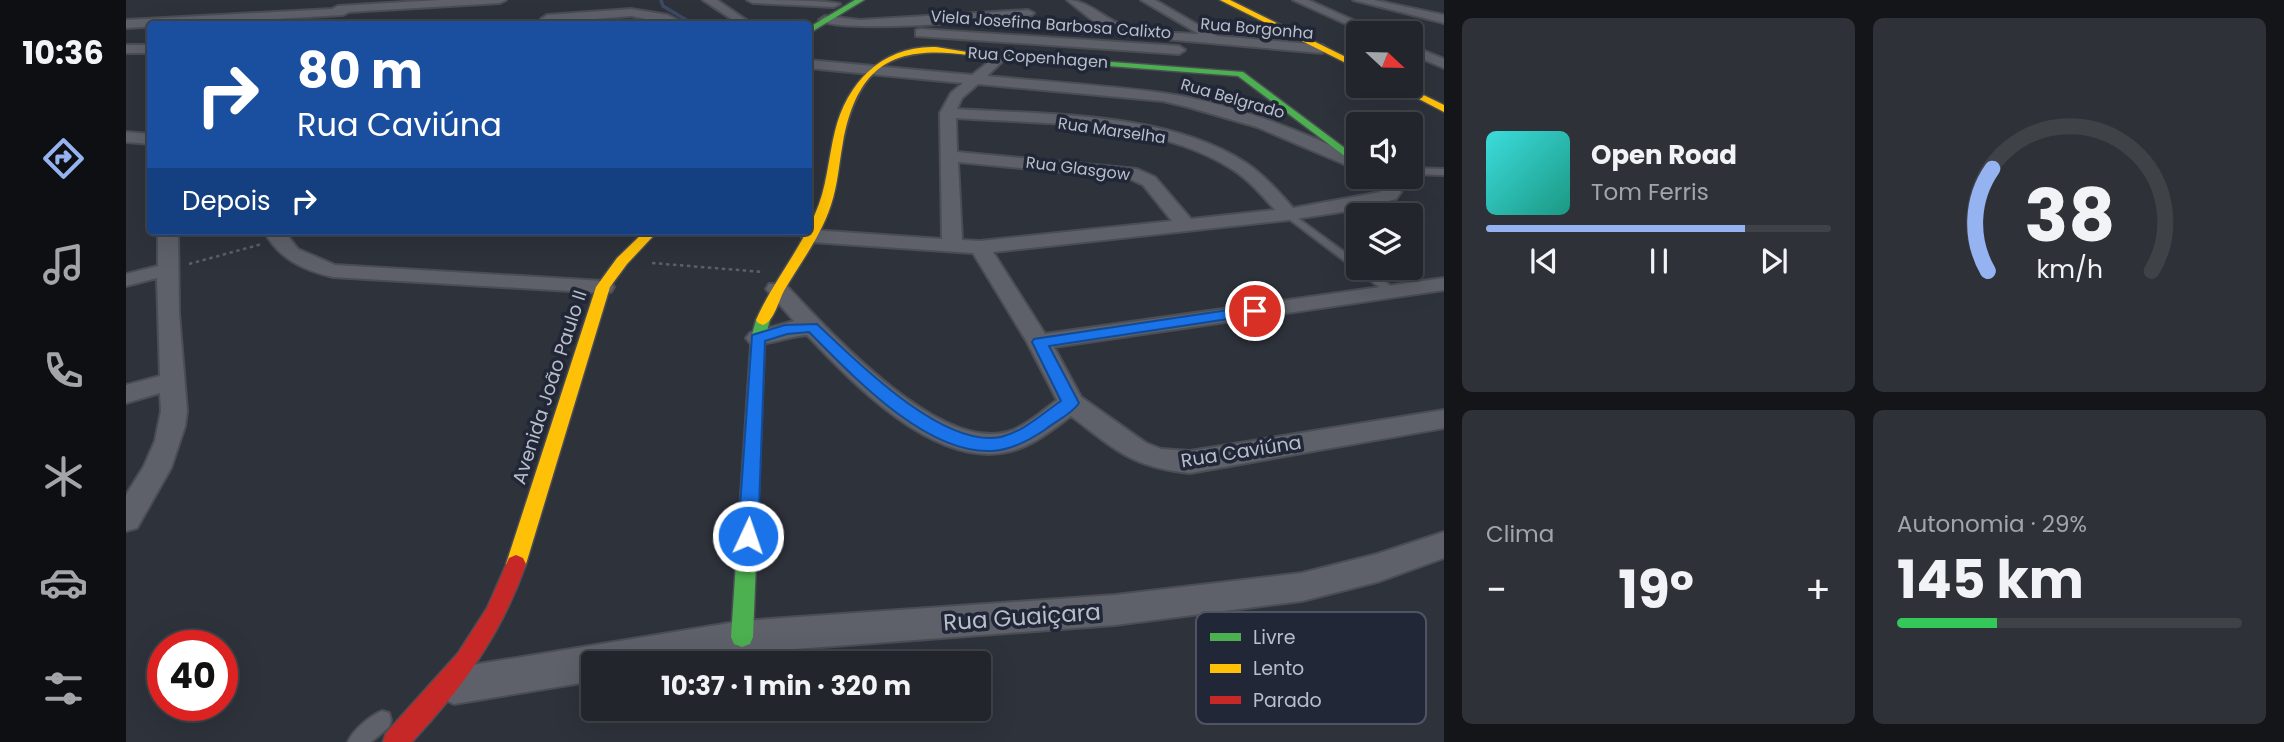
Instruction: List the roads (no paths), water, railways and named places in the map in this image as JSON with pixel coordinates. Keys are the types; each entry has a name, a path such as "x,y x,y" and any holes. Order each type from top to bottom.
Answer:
{"street":[{"path":"325,0 356,21"},
{"path":"180,21 500,0"},
{"path":"709,0 741,21"},
{"path":"753,0 837,10 860,24 920,34 1000,14 1028,13"},
{"path":"986,0 1000,14"},
{"name":"Rua Borgonha","path":"1073,0 1112,27 1143,34 1322,49"},
{"path":"1147,0 1218,40"},
{"path":"1224,0 1346,60"},
{"path":"1299,0 1348,21"},
{"path":"1359,0 1444,19"},
{"path":"233,5 247,17"},
{"path":"1380,6 1444,8"},
{"path":"812,29 837,10"},
{"path":"812,38 837,10"},
{"path":"133,11 146,23"},
{"path":"546,17 626,20 658,15 672,21"},
{"path":"126,24 146,23"},
{"path":"1430,29 1444,30"},
{"name":"Viela Josefina Barbosa Calixto","path":"920,34 1179,50"},
{"name":"Rua Copenhagen","path":"812,234 825,206 849,97 860,81 896,57 920,34 1004,54 1187,67 1240,74 1346,155"},
{"path":"1172,37 1187,67"},
{"path":"1423,48 1444,49"},
{"path":"126,49 147,49"},
{"path":"952,247 948,113 956,96 1004,54"},
{"path":"1423,54 1444,64"},
{"path":"1099,61 1104,90"},
{"name":"Rua Belgrado","path":"812,67 1163,97 1216,108 1288,132 1346,159"},
{"path":"1422,98 1444,109"},
{"path":"1216,108 1257,111 1282,104"},
{"name":"Rua Marselha","path":"948,113 1135,130 1191,142 1238,165 1267,188 1288,215"},
{"path":"126,137 147,139"},
{"name":"Rua Glasgow","path":"949,156 1131,173 1149,181 1186,225"},
{"path":"811,236 980,247 1288,215 1390,195 1392,192 1390,189"},
{"path":"126,519 135,493 162,458 173,430 167,235"},
{"path":"276,235 298,259 333,271 603,287"},
{"name":"Avenida João Paulo II","path":"395,742 439,685 514,571 603,287 622,261 648,235"},
{"name":"Rua Copenhagen","path":"743,637 758,338 765,311 811,236"},
{"path":"781,281 812,327 863,377 896,403 929,426 955,438 978,444 1007,443 1026,434 1071,403 1039,342 980,247"},
{"path":"126,280 166,270"},
{"path":"1039,342 1444,284"},
{"path":"758,338 785,329 812,327"},
{"path":"126,394 172,381"},
{"name":"Rua Caviúna","path":"1071,403 1136,450 1174,462 1190,462 1444,419"},
{"name":"Rua Guaiçara","path":"663,651 743,637 1115,610 1302,587 1377,568 1444,545"},
{"name":"Rua Guaiçara","path":"439,685 581,665"},
{"name":"Avenida João Paulo II","path":"372,742 439,685"}],"lane":[{"path":"1423,171 1444,172"},
{"name":"Rua Marselha","path":"1288,215 1346,257"},
{"name":"Rua Marselha","path":"1376,280 1391,291"},
{"path":"491,579 533,510"},
{"path":"357,742 391,709"}],"waterway":[{"path":"661,0 663,6 688,21"}]}
